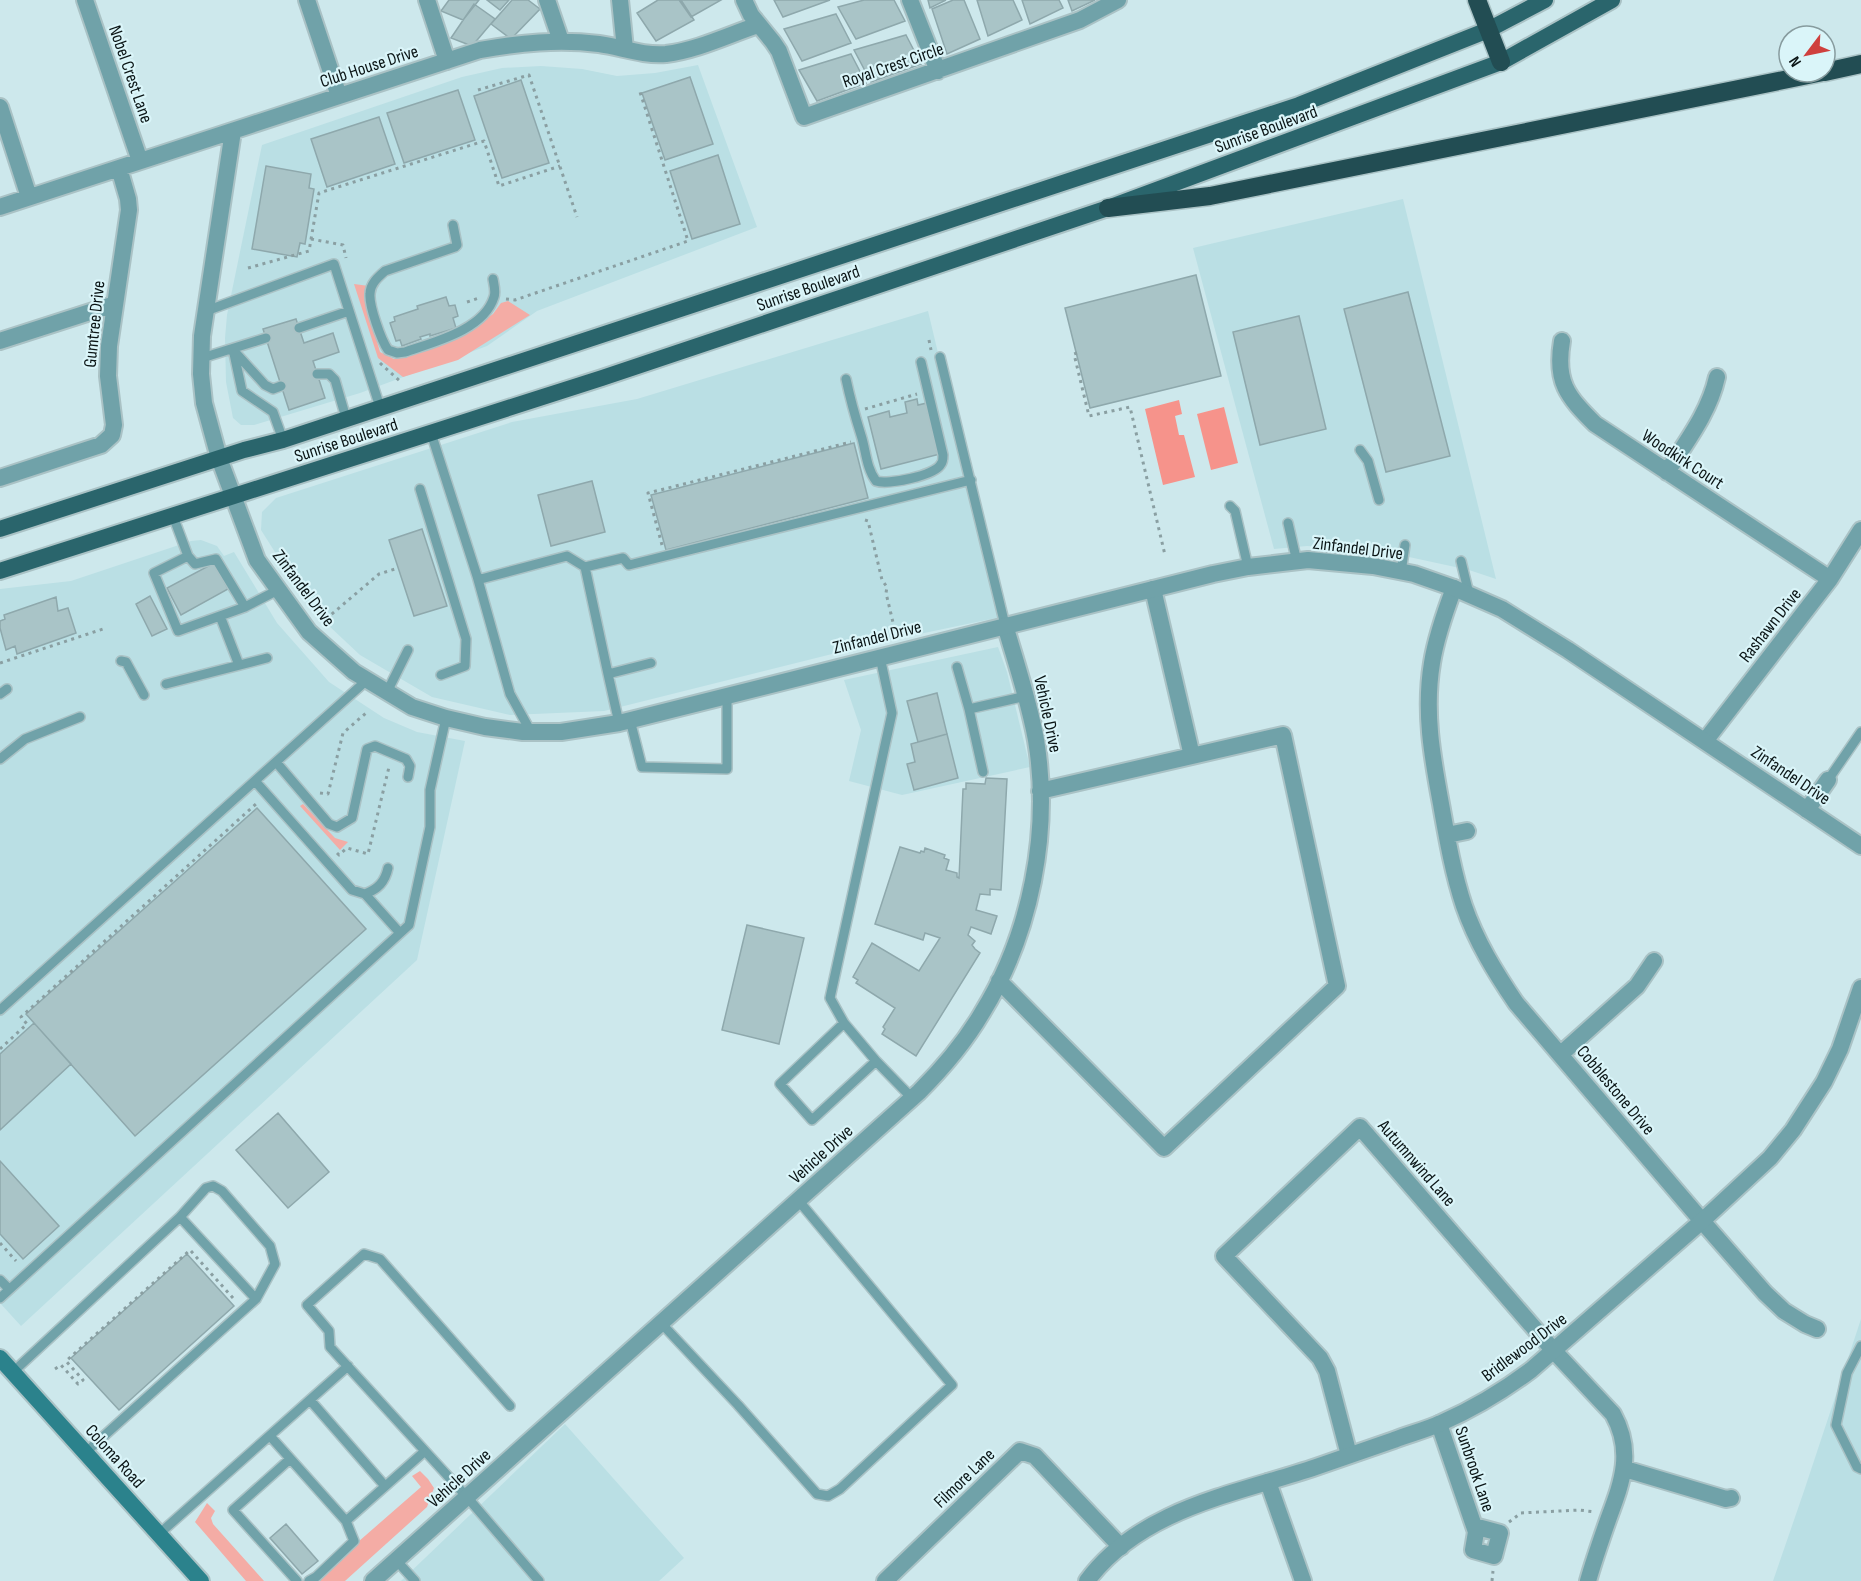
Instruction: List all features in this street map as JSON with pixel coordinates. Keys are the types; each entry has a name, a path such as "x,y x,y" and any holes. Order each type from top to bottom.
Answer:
{"highway":[{"path":"1477,0 1501,62"},
{"path":"1837,69 1861,64"},
{"path":"1108,208 1210,196 1777,81"}],"main road":[{"name":"Sunrise Boulevard","path":"0,529 282,440 1299,105 1488,30 1545,0"},
{"name":"Sunrise Boulevard","path":"0,571 602,378 1108,208 1501,62 1612,0"},
{"name":"Coloma Road","path":"0,1358 201,1581"}],"street":[{"name":"Nobel Crest Lane","path":"85,0 140,161"},
{"path":"308,0 339,96"},
{"path":"427,0 447,61"},
{"path":"547,0 561,41"},
{"path":"620,0 625,49"},
{"name":"Royal Crest Circle","path":"744,0 758,25 779,51 804,117 1080,20 1118,0"},
{"path":"910,0 938,70"},
{"name":"Club House Drive","path":"0,207 480,50 521,43 561,41 600,44 647,54 665,54 687,50 758,25"},
{"path":"0,107 29,198"},
{"name":"Zinfandel Drive","path":"233,131 202,336 204,403 219,458 257,560 309,632 354,672 412,707 485,727 531,732 561,732 624,722 1005,625 1248,567 1308,560 1372,566 1414,574 1502,609 1568,650 1861,846"},
{"name":"Gumtree Drive","path":"0,478 101,445 112,435 114,425 108,376 109,346 129,210 119,168"},
{"path":"0,341 115,304"},
{"name":"Woodkirk Court","path":"1562,340 1559,360 1565,389 1576,405 1595,424 1830,579"},
{"path":"1667,472 1706,411 1714,393 1717,377"},
{"name":"Rashawn Drive","path":"1705,741 1830,579 1861,530"},
{"path":"1153,589 1192,756"},
{"name":"Cobblestone Drive","path":"1461,591 1439,632 1432,663 1428,725 1431,755 1457,882 1479,941 1496,973 1516,1003 1702,1221 1784,1311 1817,1329"},
{"name":"Vehicle Drive","path":"373,1581 912,1098 939,1072 960,1047 983,1012 1019,933 1038,852 1041,811 1036,742 1026,696 1005,625"},
{"path":"999,981 1164,1148 1337,986 1283,735 1040,791"},
{"path":"1807,810 1828,780"},
{"path":"1447,834 1467,831"},
{"path":"1561,1054 1637,986 1654,961"},
{"name":"Bridlewood Drive","path":"1088,1581 1121,1547 1139,1533 1167,1518 1204,1502 1439,1424 1504,1389 1554,1352 1770,1158 1793,1130 1824,1082 1840,1049 1861,988"},
{"name":"Autumnwind Lane","path":"1349,1455 1327,1371 1320,1358 1224,1256 1360,1126 1554,1352 1613,1414 1623,1434 1624,1469 1588,1581"},
{"name":"Sunbrook Lane","path":"1439,1424 1476,1532 1473,1550 1494,1556 1500,1533 1474,1526"},
{"name":"Filmore Lane","path":"885,1581 1020,1451 1035,1456 1121,1547"},
{"path":"1624,1469 1731,1498"},
{"path":"1268,1482 1303,1581"}],"lane":[{"path":"453,225 457,244 455,247 385,271 376,278 370,295 383,343 388,350 405,352 457,334 487,312 496,295 493,279"},
{"path":"206,311 334,264 380,407"},
{"path":"299,328 349,311"},
{"path":"202,358 266,338"},
{"path":"233,349 265,385 273,388 281,386"},
{"path":"233,349 242,391 273,412 282,440"},
{"path":"936,358 970,480 1005,625"},
{"path":"846,379 871,474 876,481 887,483 927,473 942,464 943,455 921,362"},
{"path":"317,374 329,374 335,380 346,418"},
{"path":"431,433 477,576 510,694 531,732"},
{"path":"1360,450 1368,461 1379,500"},
{"path":"477,576 481,579 567,556 585,567 623,558 629,565 970,480"},
{"path":"420,489 466,639 465,666 441,675"},
{"path":"1230,506 1235,511 1248,567"},
{"path":"173,516 188,555 195,564 216,559 245,607"},
{"path":"1288,523 1297,561"},
{"path":"1401,572 1405,545"},
{"path":"188,555 154,573 178,631 245,607 278,590"},
{"path":"1461,561 1461,591"},
{"path":"585,567 608,674 642,767 727,769 727,696"},
{"path":"220,616 239,665"},
{"path":"387,692 408,650"},
{"path":"880,657 892,713 830,998 844,1023 876,1061 912,1098"},
{"path":"166,684 267,658"},
{"path":"121,661 126,662 144,694"},
{"path":"608,674 651,663"},
{"path":"957,668 983,772"},
{"path":"0,1010 367,680"},
{"path":"969,709 1026,696"},
{"path":"0,759 26,739 80,717"},
{"path":"0,1298 409,925 430,827 430,789 446,718"},
{"path":"1828,780 1861,732"},
{"path":"276,762 329,824 337,827 352,818 368,749 375,746 406,759 410,766 408,777"},
{"path":"255,781 352,890 365,894 400,933"},
{"path":"365,894 378,889 388,868"},
{"path":"844,1023 780,1084 812,1120 876,1061"},
{"path":"13,1372 180,1216 206,1188 213,1186 222,1191 270,1246 275,1264 256,1299 85,1453"},
{"path":"661,1323 817,1494 828,1496 840,1488 952,1385 798,1200"},
{"path":"180,1216 256,1299"},
{"path":"510,1406 380,1258 364,1254 307,1305 329,1331 330,1347 467,1497 539,1581"},
{"path":"0,1280 9,1289"},
{"path":"1861,1346 1846,1373 1836,1425 1857,1467 1861,1469"},
{"path":"159,1534 348,1366"},
{"path":"310,1400 386,1486"},
{"path":"270,1436 346,1521 354,1541 309,1581"},
{"path":"346,1521 425,1451"},
{"path":"291,1459 233,1510 297,1581"},
{"path":"396,1560 415,1581"}],"path":[{"path":"478,90 529,75 577,217"},
{"path":"466,302 484,297 515,300 688,241 639,88"},
{"path":"248,268 309,251 319,193 484,141 499,186 560,166"},
{"path":"929,340 936,358"},
{"path":"1077,353 1074,354 1089,416 1130,406 1165,555"},
{"path":"662,545 648,493 856,440 853,428 864,421 861,410 928,391"},
{"path":"846,511 868,521 882,580 887,587 886,593 896,634"},
{"path":"326,619 379,574 395,569"},
{"path":"0,663 105,628"},
{"path":"306,797 312,792 328,794 343,733 366,713"},
{"path":"332,847 339,855 347,848 368,854 389,767"},
{"path":"0,1049 27,1024 21,1017 267,794"},
{"path":"0,1243 16,1261"},
{"path":"55,1369 61,1365 78,1384 83,1380 66,1361 190,1250 233,1298"},
{"path":"1500,1533 1511,1520 1521,1513 1579,1510 1596,1512 1609,1517"}],"shaded area":[{"path":"698,65 757,227 537,311 487,346 360,393 254,425 241,425 233,418 226,382 227,315 262,145 462,77 502,68 541,66 582,69 617,76 655,73"},
{"path":"1403,199 1496,579 1469,570 1386,552 1307,546 1274,549 1193,248"},
{"path":"354,284 369,286 364,297 380,352 394,359 459,338 493,314 501,303 508,301 530,315 458,360 403,377 378,358"},
{"path":"928,311 1001,617 876,643 604,711 510,715 432,697 360,655 311,609 261,530 262,512 276,498 512,422 637,399"},
{"path":"1179,400 1182,414 1175,416 1179,435 1184,435 1195,477 1163,485 1145,409"},
{"path":"1224,407 1238,463 1211,470 1197,414"},
{"path":"201,540 217,546 224,556 234,552 277,623 329,682 384,718 417,732 465,741 417,960 21,1326 0,1303 0,589 71,581 191,541"},
{"path":"998,647 1007,672 1030,767 902,795 849,781 861,730 844,680"},
{"path":"303,804 335,838 348,842 340,850 300,806"},
{"path":"1861,1319 1861,1581 1773,1581 1804,1491"},
{"path":"565,1424 684,1558 659,1581 401,1581"},
{"path":"420,1471 434,1488 427,1507 345,1581 318,1581 358,1542 421,1487 412,1476"},
{"path":"207,1503 215,1511 211,1518 213,1524 264,1581 246,1581 195,1522"}],"building":[{"path":"449,0 479,0 463,20 441,11"},
{"path":"487,0 509,0 500,10"},
{"path":"512,0 528,0 540,9 511,39 491,24"},
{"path":"658,0 681,0 694,20 656,41 637,13"},
{"path":"679,0 721,0 691,17"},
{"path":"774,0 830,0 783,17"},
{"path":"864,0 894,0 905,21 856,39 838,7"},
{"path":"928,0 946,0 930,8"},
{"path":"953,0 964,0 980,39 947,54 932,9"},
{"path":"977,0 1013,0 1022,20 988,36"},
{"path":"1022,0 1059,0 1063,8 1030,24"},
{"path":"1068,0 1095,0 1072,11"},
{"path":"474,4 495,19 472,46 451,38"},
{"path":"836,14 851,43 802,61 784,29"},
{"path":"906,35 921,64 871,82 854,50"},
{"path":"851,54 866,83 817,101 799,70"},
{"path":"690,77 713,144 665,160 642,93"},
{"path":"521,80 549,163 502,178 474,96"},
{"path":"458,90 475,140 404,163 387,113"},
{"path":"379,117 395,164 327,187 311,139"},
{"path":"718,155 740,224 692,239 670,171"},
{"path":"266,166 311,174 309,188 314,189 305,244 300,243 297,257 252,249"},
{"path":"1196,275 1221,376 1090,408 1065,308"},
{"path":"1408,292 1450,456 1386,472 1344,309"},
{"path":"446,297 449,306 455,305 458,316 453,318 456,328 420,337 421,339 402,346 400,340 396,341 390,323 395,321 394,317 418,309 417,306"},
{"path":"1299,316 1326,429 1260,445 1233,332"},
{"path":"296,319 304,343 333,333 339,352 313,361 325,398 289,410 263,329"},
{"path":"917,399 918,405 927,403 940,454 881,469 868,417 889,411 890,417 907,413 905,402"},
{"path":"854,443 868,498 666,550 651,495"},
{"path":"592,481 605,532 551,546 538,495"},
{"path":"422,529 447,606 414,616 389,540"},
{"path":"214,563 228,589 181,615 167,588"},
{"path":"150,596 167,629 152,636 136,604"},
{"path":"56,597 58,611 68,608 76,633 17,654 15,646 6,650 0,628 0,621 5,619 4,615"},
{"path":"937,693 947,734 918,742 907,701"},
{"path":"947,734 958,778 914,790 907,764 915,762 911,744"},
{"path":"986,778 1007,779 1001,890 990,889 990,895 980,894 976,910 997,916 991,934 971,927 968,935 975,941 972,945 980,953 916,1056 882,1034 885,1029 883,1027 895,1008 856,983 858,980 853,977 872,943 919,971 940,938 925,933 923,940 875,924 900,847 920,853 924,852 925,848 945,855 944,858 949,860 946,870 957,873 959,878 963,789 966,789 966,783 985,784"},
{"path":"257,808 366,929 135,1136 26,1014"},
{"path":"747,925 804,938 779,1044 722,1030"},
{"path":"34,1023 71,1064 0,1130 0,1054"},
{"path":"278,1113 329,1172 288,1208 236,1150"},
{"path":"0,1161 59,1226 23,1259 0,1234"},
{"path":"187,1254 234,1306 119,1410 71,1358"},
{"path":"286,1524 318,1561 302,1574 270,1538"}]}
